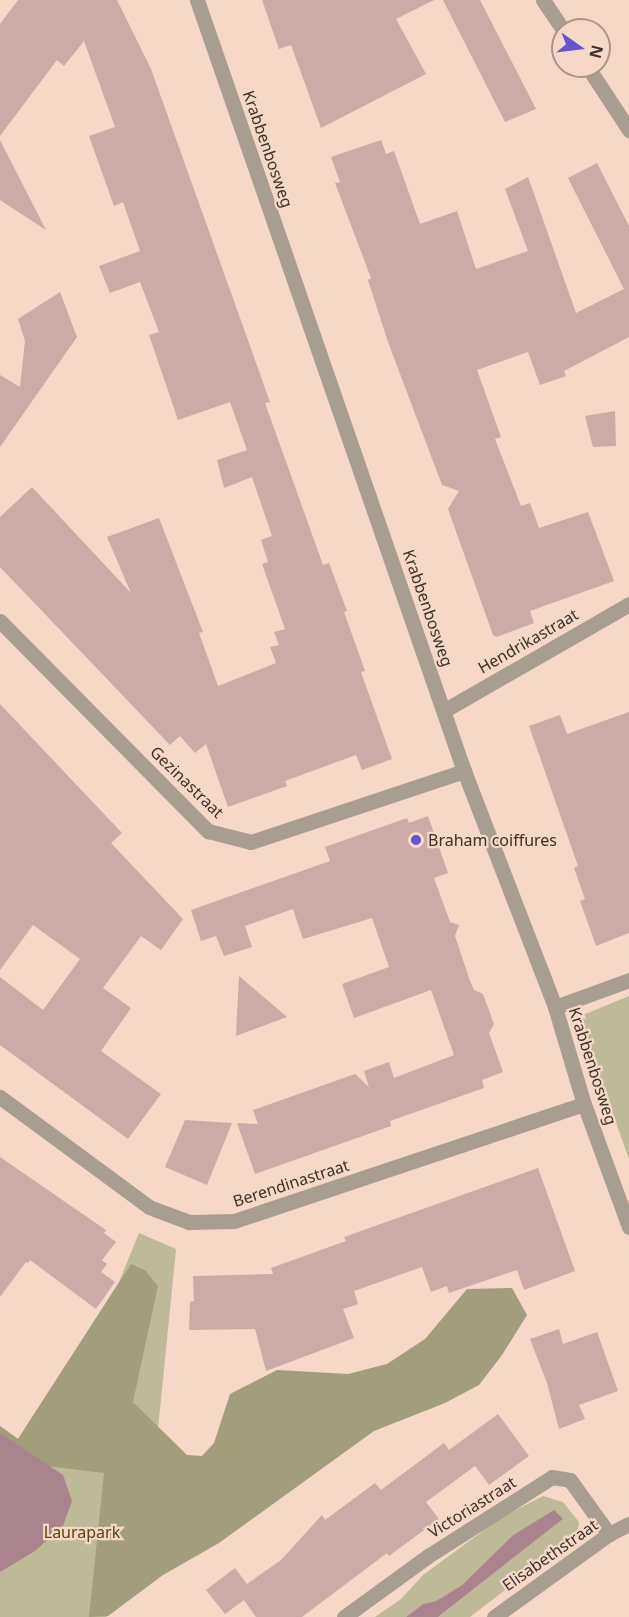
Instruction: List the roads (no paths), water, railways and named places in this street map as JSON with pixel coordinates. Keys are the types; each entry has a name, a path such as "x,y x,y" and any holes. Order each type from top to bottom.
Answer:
{"street":[{"name":"Krabbenbosweg","path":"197,0 445,710 464,771 555,1007 584,1104 629,1227"},
{"path":"543,0 555,18"},
{"path":"595,78 629,130"},
{"name":"Hendrikastraat","path":"445,710 629,604"},
{"name":"Gezinastraat","path":"0,621 208,831 251,842 464,771"},
{"path":"555,1007 629,980"},
{"name":"Berendinastraat","path":"0,1097 149,1207 189,1222 234,1221 584,1104"},
{"name":"Victoriastraat","path":"344,1617 428,1556 552,1478 570,1480 609,1534"},
{"name":"Elisabethstraat","path":"494,1617 609,1534 629,1524"}],"place":[{"name":"Braham coiffures","path":"416,840"}],"park label":[{"name":"Laurapark","path":"82,1532"}]}
